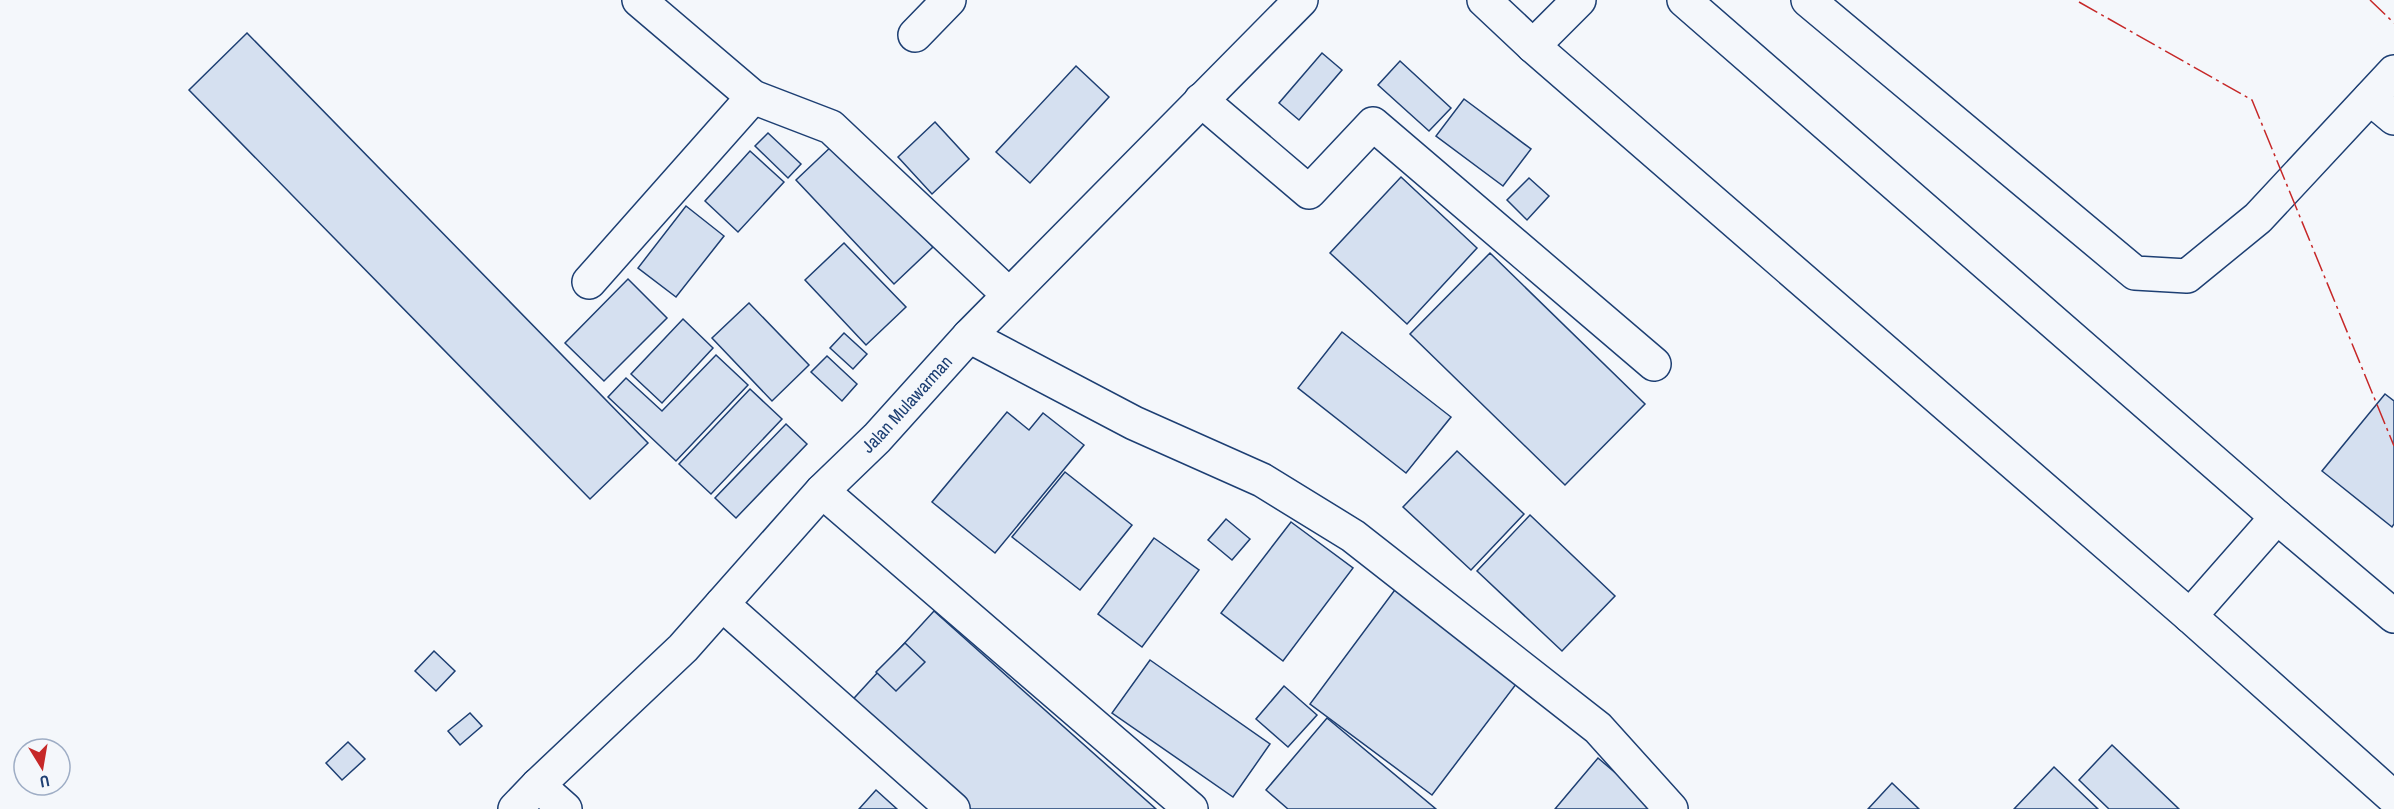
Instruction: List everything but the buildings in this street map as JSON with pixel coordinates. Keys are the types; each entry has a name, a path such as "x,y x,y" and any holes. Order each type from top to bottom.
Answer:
{"main road":[{"path":"639,0 753,97 831,127 1008,294"},
{"path":"915,36 949,0"},
{"name":"Jalan Mulawarman","path":"515,809 538,784 683,648 822,491 877,438 1008,294 1301,0"},
{"path":"1484,0 1533,46 2190,616 2394,798"},
{"path":"1533,46 1579,0"},
{"path":"1684,0 2277,517 2394,616"},
{"path":"1808,0 2135,273 2187,276 2258,218 2382,108 2394,72"},
{"path":"590,282 753,97"},
{"path":"1202,100 1309,192 1373,124 1654,364"},
{"path":"969,336 1134,423 1262,480 1353,536 1598,728 1671,809"},
{"path":"822,491 1191,809"},
{"path":"2190,616 2277,517"},
{"path":"722,604 953,809"},
{"path":"538,784 565,809"}],"power":[{"path":"2370,0 2394,23"},
{"path":"2079,2 2252,100 2394,446"}]}
